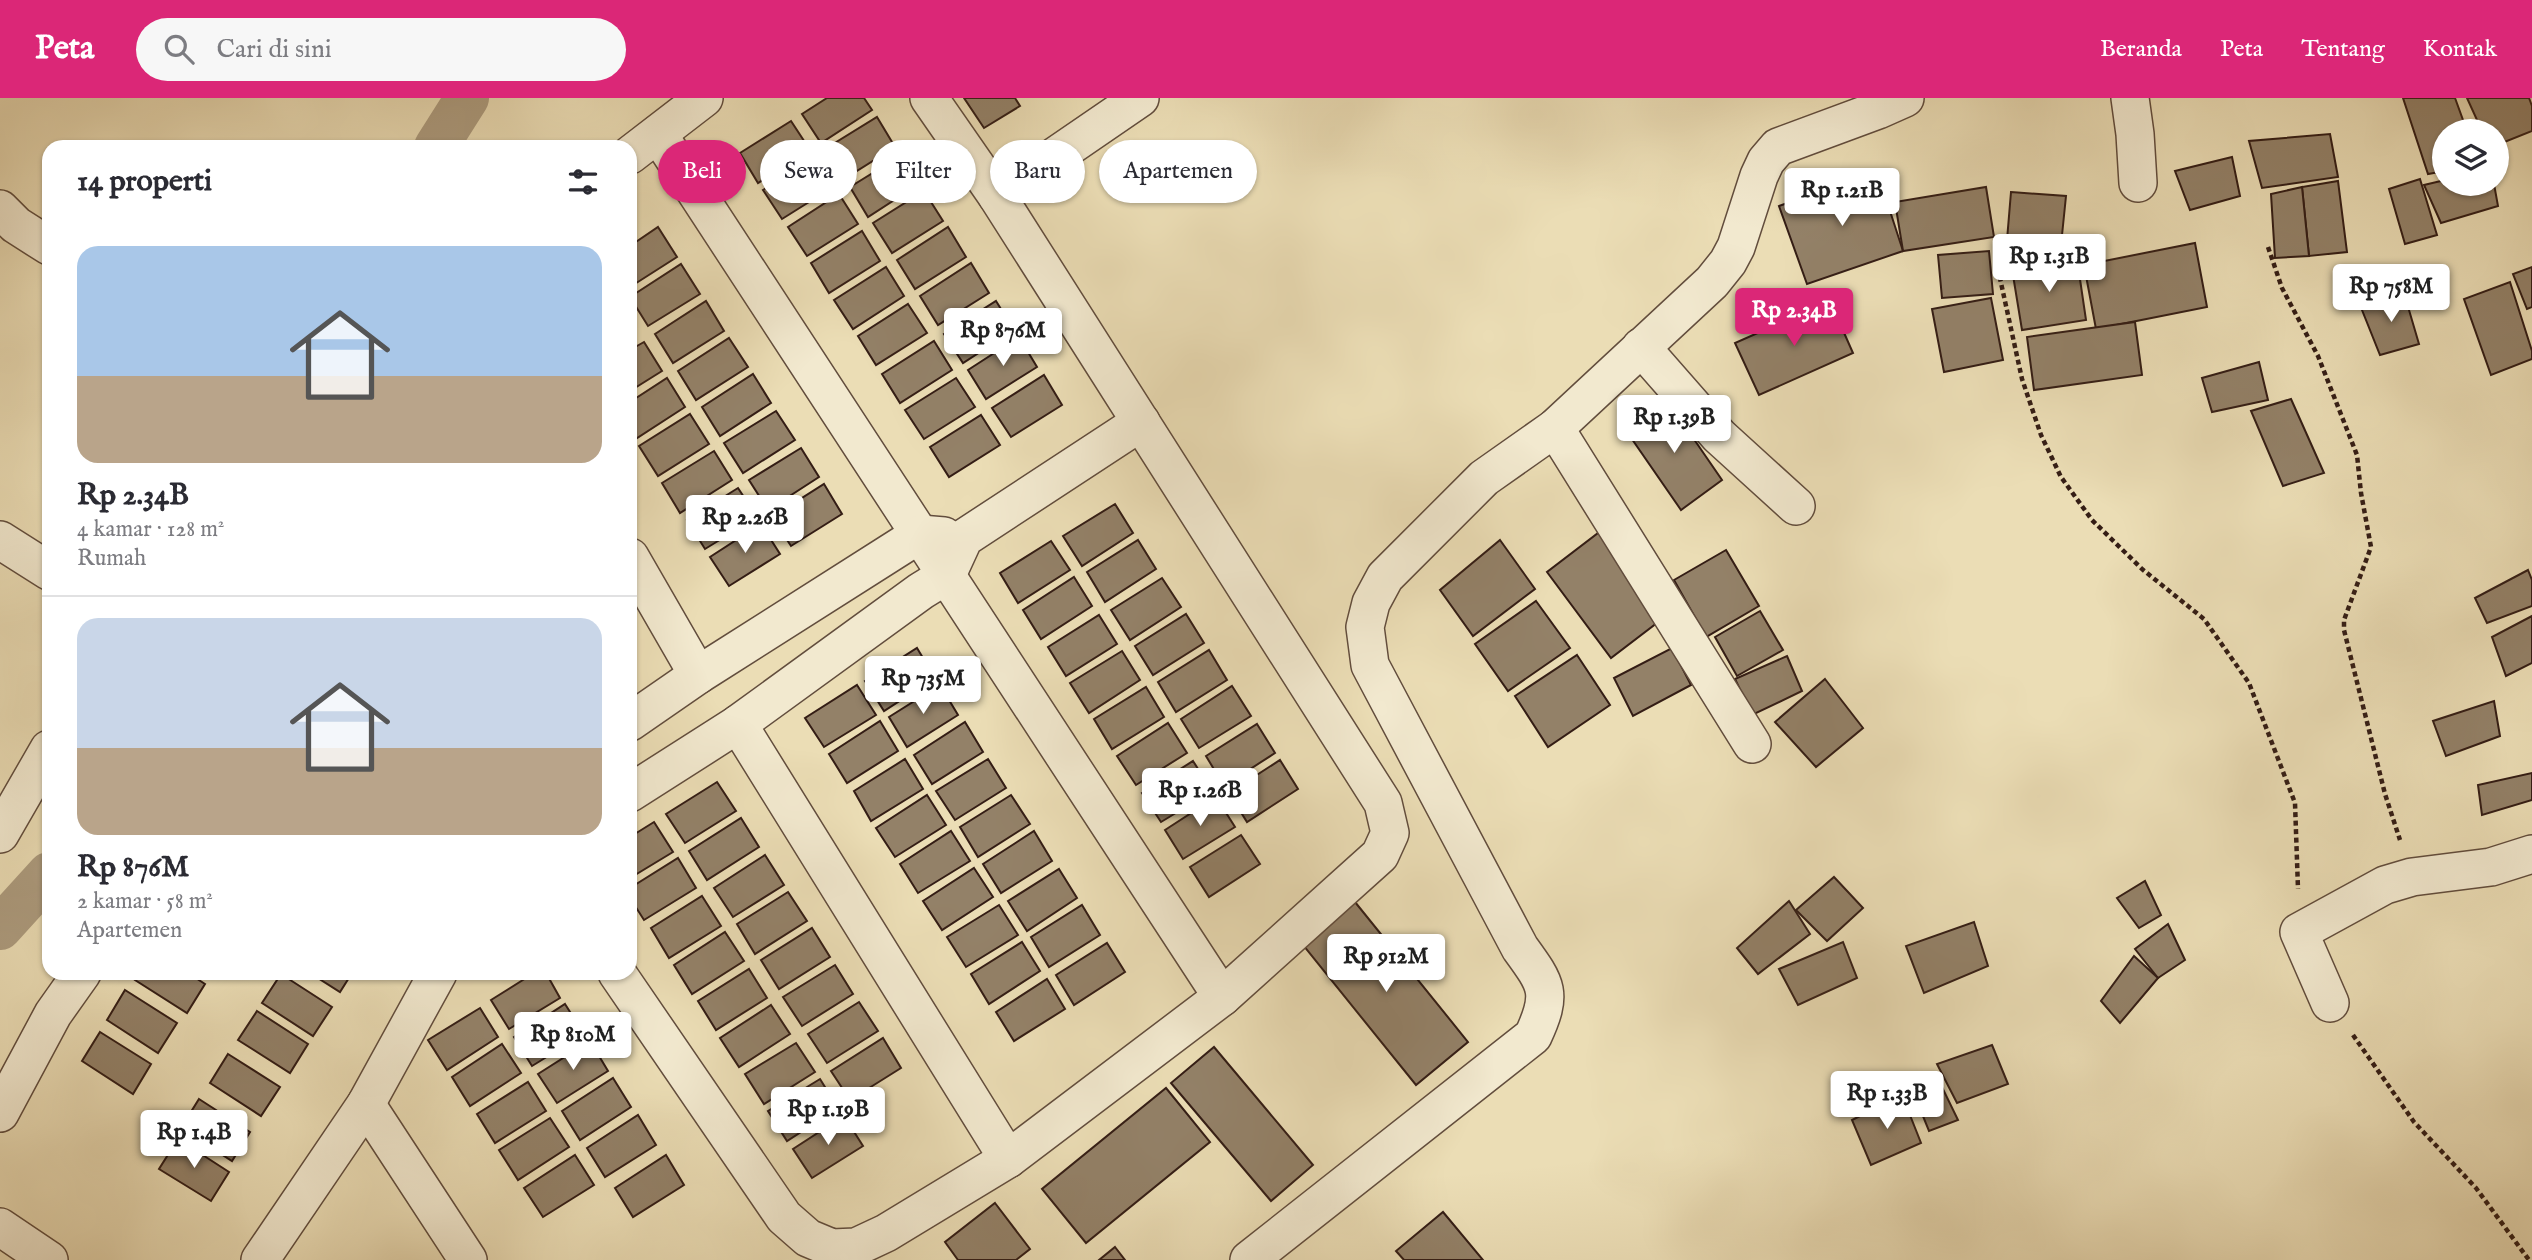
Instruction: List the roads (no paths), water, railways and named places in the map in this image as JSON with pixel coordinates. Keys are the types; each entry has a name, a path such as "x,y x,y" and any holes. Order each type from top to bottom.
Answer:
{"street":[{"path":"704,98 644,144 920,534 1222,998"},
{"path":"929,98 990,184"},
{"path":"1079,140 1140,98"},
{"path":"1250,1260 1533,1036 1544,1011 1546,992 1536,971 1520,948 1370,665 1365,627 1371,603 1385,577 1484,478 1555,428 1712,282 1736,247 1759,176 1766,160 1779,147 1905,98"},
{"path":"2130,98 2138,183"},
{"path":"622,980 784,1217 808,1238 832,1248 856,1247 886,1233 1008,1159 1222,998 1380,855 1390,833 1383,803 1003,203"},
{"path":"0,209 16,225 42,242"},
{"path":"1641,347 1719,436 1796,506"},
{"path":"637,789 738,724 947,575 964,538 1141,422"},
{"path":"1555,428 1752,744"},
{"path":"637,717 698,675 920,534 964,538"},
{"path":"0,540 42,567"},
{"path":"637,569 698,675"},
{"path":"738,724 1008,1159"},
{"path":"0,834 42,761"},
{"path":"2330,1003 2299,932 2385,885 2412,877 2491,867 2532,854"},
{"path":"0,1113 53,1014 77,980"},
{"path":"260,1260 366,1104 435,980"},
{"path":"366,1104 468,1260"},
{"path":"0,1227 48,1260"}],"waterway":[{"path":"440,140 467,98"},
{"path":"0,928 42,882"}]}
